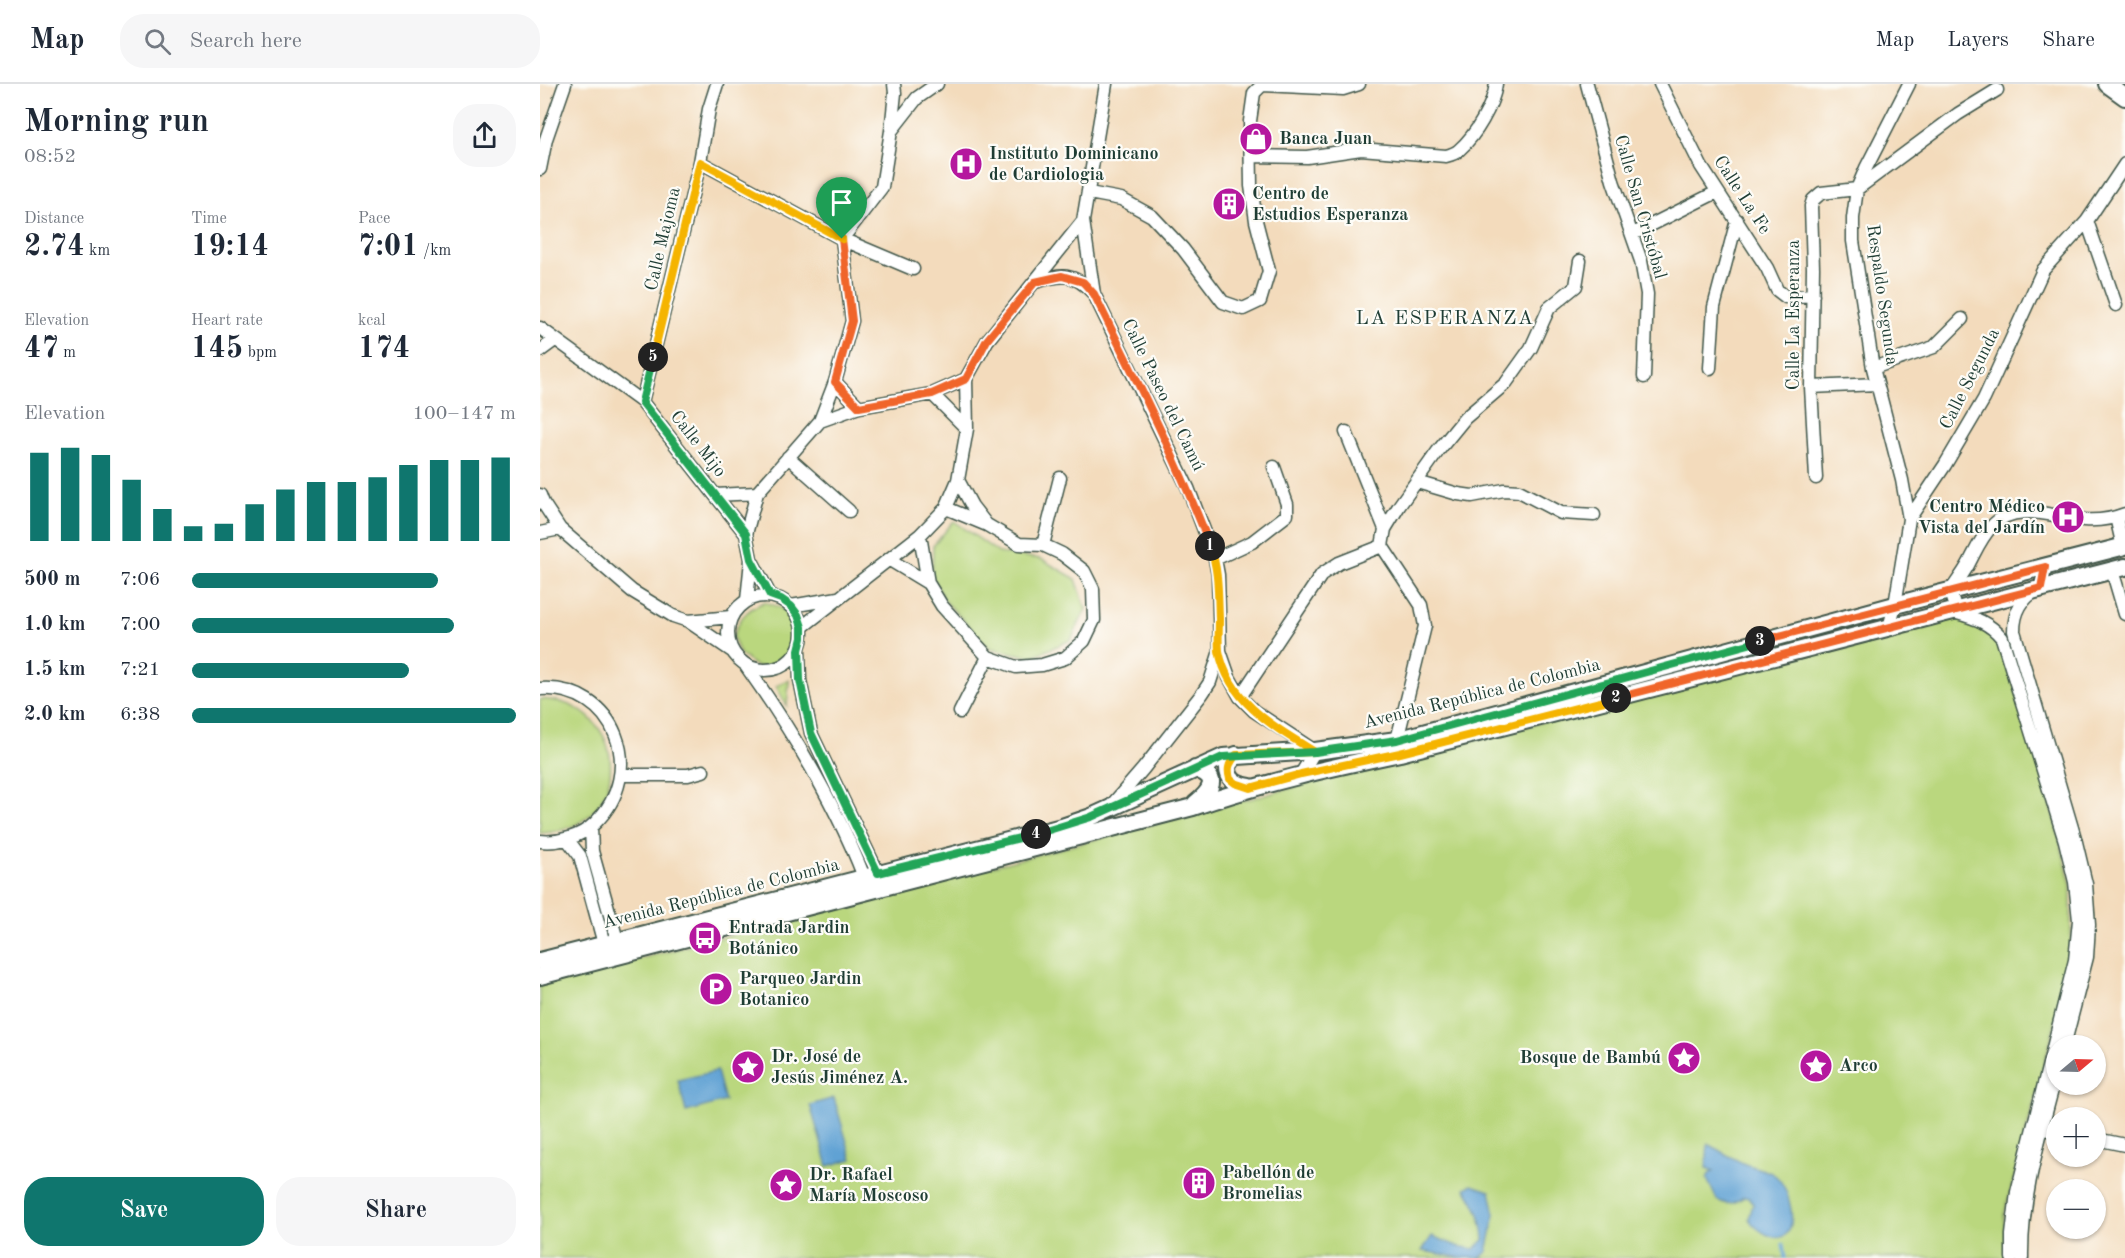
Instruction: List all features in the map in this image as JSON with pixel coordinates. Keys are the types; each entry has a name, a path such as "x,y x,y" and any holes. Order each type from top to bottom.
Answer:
{"main road":[{"path":"2107,84 2125,97"},
{"name":"Avenida República de Colombia","path":"540,962 610,942 1062,827 1091,817 1223,757 1315,752 1397,740 1895,605 2124,547"},
{"name":"Avenida República de Colombia","path":"540,976 1192,807 1301,774 1400,753 2119,568"},
{"path":"1236,755 1228,765 1230,779 1250,788"},
{"path":"1192,807 1207,795 1211,786 1208,775 1195,769"}],"street":[{"path":"540,169 543,140 565,84"},
{"name":"Calle Majoma","path":"642,402 700,162 709,109 717,84"},
{"path":"891,131 917,98 937,84"},
{"name":"Calle Paseo del Camú","path":"1106,84 1083,220 1094,294 1188,488 1215,559 1218,575 1220,651 1229,677 1240,697 1254,711 1315,752"},
{"path":"1089,193 1121,199 1152,216 1183,249 1223,302 1244,309 1260,301 1269,271 1256,221 1251,186 1250,121 1254,93 1262,85 1343,89 1359,84"},
{"path":"1251,156 1307,157 1361,149 1446,156 1458,152 1478,127 1495,95 1496,84"},
{"name":"Calle San Cristóbal","path":"1587,84 1613,182 1641,261 1647,294 1644,377"},
{"name":"Calle La Fe","path":"1660,84 1701,166 1737,220 1780,294 1786,297 1813,295"},
{"name":"Respaldo Segunda","path":"1909,84 1857,189 1852,218 1853,241 1873,368 1902,480 1909,519"},
{"path":"770,595 751,559 746,534 757,493 820,421 835,382 852,321 842,239 882,187 895,88 917,98"},
{"path":"1857,189 1958,114 1996,90"},
{"path":"700,162 842,239 913,269"},
{"name":"Calle Segunda","path":"1889,628 1909,519 1945,465 1984,399 2043,270 2087,221 2125,164"},
{"name":"Calle La Esperanza","path":"1816,478 1811,387 1813,295 1811,206 1813,200 1821,193 1857,189"},
{"path":"1632,234 1717,192"},
{"path":"802,627 890,560 920,535 946,508 958,480 967,429 966,379 987,340 1083,220"},
{"path":"1710,369 1714,307 1737,220"},
{"path":"2087,221 2116,305"},
{"path":"1397,740 1425,626 1421,605 1382,546 1385,529 1438,451 1466,418 1506,383 1531,348 1549,308 1576,286 1580,261"},
{"path":"1035,282 1062,276 1083,282 1094,294"},
{"path":"1873,368 1934,347 1962,319"},
{"name":"Calle Mijo","path":"540,328 642,402 746,534"},
{"path":"540,351 555,340"},
{"path":"820,421 859,407 932,394 966,379"},
{"path":"835,382 859,407"},
{"path":"1811,387 1877,384"},
{"path":"932,394 967,429"},
{"path":"1346,432 1385,529"},
{"path":"788,457 849,511"},
{"path":"1215,559 1247,545 1274,528 1287,515 1287,504 1274,467"},
{"path":"1043,545 1060,478"},
{"path":"958,480 972,506 987,525"},
{"path":"1417,482 1472,496 1504,490 1519,491 1561,513 1594,515"},
{"path":"715,495 757,493"},
{"path":"541,500 560,529 632,591 673,616 688,621 732,651 746,666 783,717 855,853 871,875"},
{"path":"920,535 928,583 942,606 988,657 1016,667 1042,665 1065,658 1084,641 1094,620 1093,590 1084,571 1062,554 1043,545 1019,544 987,525 946,508"},
{"path":"2044,751 2002,638 1989,625 1956,611 1950,592 1967,568 1983,536 1993,524 2007,516 2022,512 2083,520 2101,520 2120,515 2124,547"},
{"path":"540,533 560,529"},
{"path":"1240,697 1322,574 1340,563 1382,546"},
{"path":"747,600 751,559"},
{"path":"890,560 928,583"},
{"path":"2045,567 2041,588 2031,592 2017,612 2014,631 2044,751 2070,839 2079,920 2074,987 2066,1035"},
{"path":"2119,568 2125,614"},
{"path":"732,651 728,640 731,617 737,607 747,600 770,595 791,606 798,615 802,627 799,650 800,680 811,733 871,875"},
{"path":"791,606 839,598"},
{"path":"688,621 731,617"},
{"path":"746,666 756,670 781,667 792,660 799,650"},
{"path":"1109,809 1202,694 1210,682 1220,651"},
{"path":"960,712 988,657"},
{"path":"540,841 567,839 591,827 606,813 616,795 622,775 620,748 610,723 598,709 584,698 567,691 543,687"},
{"path":"1301,774 1315,752"},
{"path":"622,775 688,775 703,771"},
{"path":"591,827 592,851 610,942"},
{"path":"567,839 580,856 610,942"},
{"path":"2012,1258 2014,1213 2074,987"},
{"path":"2022,1258 2026,1201 2037,1127 2048,1095"},
{"path":"2037,1127 2046,1129"},
{"path":"2106,1141 2125,1145"}],"green space":[{"path":"954,521 999,553 1041,559 1076,579 1086,609 1071,640 1031,657 990,648 945,601 932,576 933,546"},
{"path":"764,602 781,608 791,615 800,643 790,657 777,667 757,667 740,654 733,637 744,615"},
{"path":"1955,617 1975,623 1998,640 2038,755 2071,885 2071,963 2052,1035 2046,1035 2046,1057 2004,1215 2006,1258 540,1258 540,985 1631,699"},
{"path":"789,680 787,706 776,686"},
{"path":"540,699 571,706 593,721 606,743 610,767 606,791 593,812 571,827 540,833"}],"water":[{"path":"717,1071 725,1101 686,1112 678,1080"},
{"path":"834,1098 852,1159 828,1166 810,1105"},
{"path":"1708,1144 1745,1164 1769,1172 1780,1180 1791,1208 1790,1228 1786,1234 1781,1237 1769,1236 1757,1228 1749,1219 1753,1204 1749,1198 1744,1197 1731,1203 1717,1200 1707,1179 1714,1171 1706,1168"},
{"path":"1472,1185 1490,1191 1495,1215 1487,1252 1480,1258 1463,1258 1422,1251 1432,1236 1457,1246 1474,1249 1484,1240 1478,1212 1465,1188"}],"waterway":[{"path":"1783,1244 1785,1258"}],"place":[{"name":"Banca Juan","path":"1256,139"},
{"name":"Instituto Dominicano de Cardiologia","path":"966,164"},
{"name":"Centro de Estudios Esperanza","path":"1229,204"},
{"name":"Centro Médico Vista del Jardín","path":"2068,517"},
{"name":"Entrada Jardin Botánico","path":"705,938"},
{"name":"Parqueo Jardin Botanico","path":"716,989"},
{"name":"Bosque de Bambú","path":"1684,1058"},
{"name":"Arco","path":"1816,1066"},
{"name":"Dr. José de Jesús Jiménez A.","path":"748,1067"},
{"name":"Pabellón de Bromelias","path":"1199,1183"},
{"name":"Dr. Rafael María Moscoso","path":"786,1185"}],"district":[{"name":"LA ESPERANZA","path":"1445,319"}],"route":[{"path":"842,239 700,162 642,402 746,534 751,559 770,595 791,606 798,615 802,627 799,650 800,680 811,733 878,873 1062,827 1091,817 1223,757 1236,755 1263,753 1315,752 1397,740 1895,605 2045,567 2041,588 1400,753 1301,774 1250,788 1243,786 1230,779 1228,771 1228,765 1236,755 1263,753 1294,753 1315,752 1254,711 1240,697 1229,677 1220,651 1218,575 1215,559 1188,488 1094,294 1077,279 1062,276 1035,282 987,340 966,379 932,394 859,407 835,382 852,321 842,239"}]}
